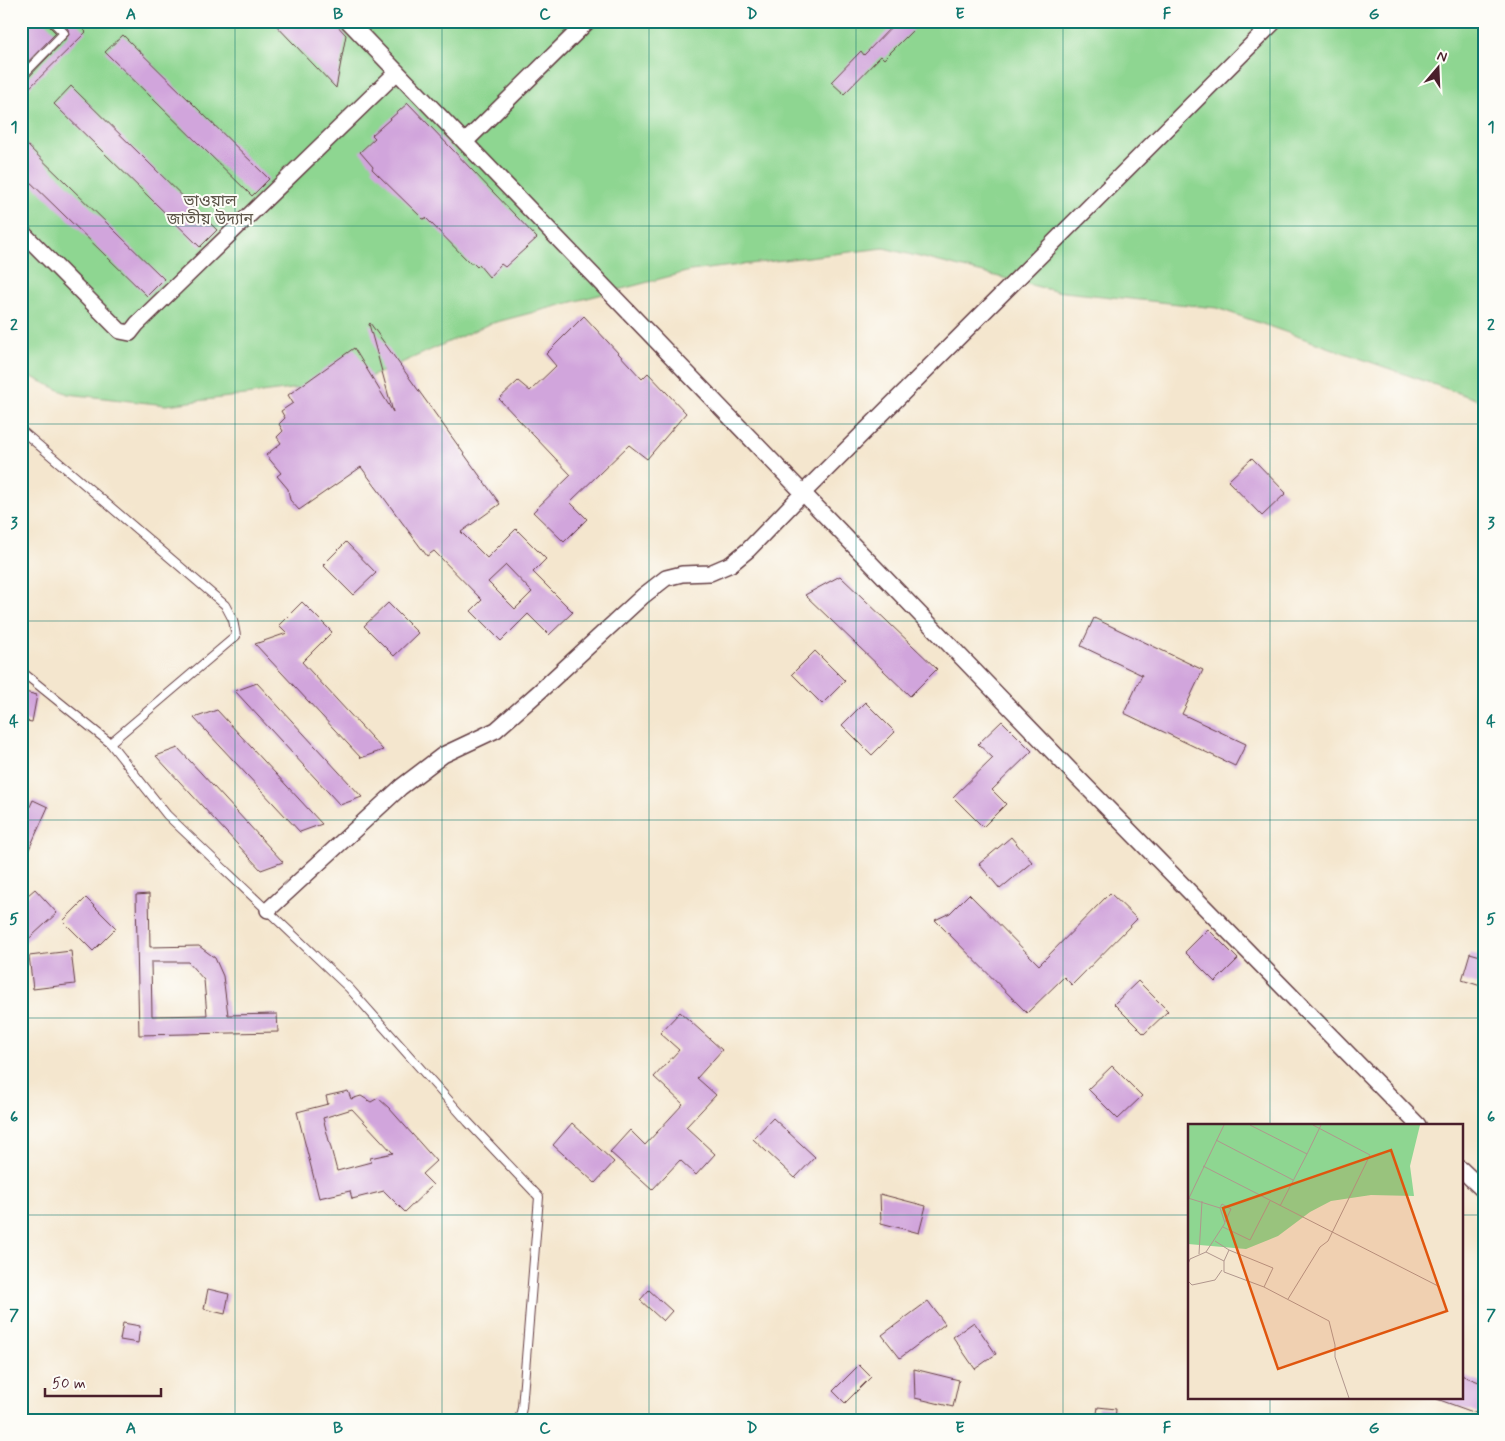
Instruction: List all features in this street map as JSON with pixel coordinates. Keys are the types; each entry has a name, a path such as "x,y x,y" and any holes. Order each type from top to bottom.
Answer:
{"street":[{"path":"348,21 1075,775 1417,1124"},
{"path":"465,142 588,21"},
{"path":"268,910 401,787 442,755 496,730 666,578 682,574 710,573 731,564 748,550 803,492 1275,21"},
{"path":"21,231 120,331 130,333 144,317 396,72"},
{"path":"1462,1169 1484,1192"}],"lane":[{"path":"21,77 64,33 52,21"},
{"path":"21,430 225,605 234,620 236,636 110,743"},
{"path":"21,671 110,743 168,815 349,988 468,1122 539,1198 522,1408 519,1420"}],"green space":[{"name":"ভাওয়াল জাতীয় উদ্যান","path":"21,21 1484,21 1484,402 1217,308 1055,291 884,248 690,271 489,324 363,380 166,405 68,394 21,372"}],"building":[{"path":"21,21 46,21 56,33 21,69"},
{"path":"60,21 75,21 86,32 21,96 21,82 25,81 69,35 68,29"},
{"path":"272,21 333,21 346,35 336,88"},
{"path":"897,21 918,21 913,27 914,29 884,59 881,56 844,94 831,82 861,51 864,55"},
{"path":"123,35 269,179 252,196 105,52"},
{"path":"71,86 217,230 200,247 54,104"},
{"path":"408,103 537,238 505,267 501,264 489,277 479,265 477,267 470,263 426,218 423,219 372,169 373,167 360,152 375,138 372,135"},
{"path":"21,139 164,279 147,296 21,173"},
{"path":"584,316 642,379 648,373 686,413 647,459 629,445 570,502 587,519 564,542 533,512 571,475 499,399 518,381 530,391 556,366 546,354"},
{"path":"369,324 500,504 461,532 487,558 516,529 546,559 533,572 573,612 549,635 528,614 501,641 471,611 482,600 434,551 427,556 361,467 299,510 290,500 288,489 277,476 281,473 266,455 281,443 277,437 283,431 279,424 285,418 281,411 293,403 288,395 354,348 393,412","holes":["506,565 532,592 515,609 488,582"]},
{"path":"1252,458 1286,493 1262,516 1228,481"},
{"path":"346,542 376,573 353,595 323,565"},
{"path":"840,576 937,669 910,696 805,595"},
{"path":"302,602 332,632 302,662 383,750 361,758 255,644 287,633 279,625"},
{"path":"388,603 418,633 394,656 364,626"},
{"path":"1094,618 1203,670 1182,714 1246,744 1235,766 1124,713 1142,675 1081,646"},
{"path":"815,651 845,681 822,704 792,674"},
{"path":"257,683 362,797 340,805 235,691"},
{"path":"21,691 37,695 32,722 21,720"},
{"path":"865,702 895,732 872,755 842,725"},
{"path":"217,710 322,824 300,832 194,718"},
{"path":"1002,721 1032,751 992,790 1006,804 983,827 953,797 993,758 978,744"},
{"path":"178,748 283,862 261,870 156,756"},
{"path":"33,800 48,807 21,867 21,826"},
{"path":"1011,837 1032,862 1000,889 979,864"},
{"path":"35,889 57,913 21,946 21,901"},
{"path":"1110,893 1137,919 1072,985 1064,977 1027,1013 935,920 950,913 969,894 1039,965"},
{"path":"149,894 150,947 199,946 215,958 223,976 228,1015 277,1014 278,1032 139,1035 136,895","holes":["151,962 188,962 204,980 207,1015 152,1016"]},
{"path":"86,898 116,928 93,951 63,921"},
{"path":"1208,929 1238,959 1215,982 1185,952"},
{"path":"71,951 75,984 33,989 29,956"},
{"path":"1470,953 1484,957 1484,987 1462,980"},
{"path":"1138,981 1168,1011 1144,1034 1114,1004"},
{"path":"680,1012 722,1050 697,1078 716,1095 686,1127 715,1154 696,1175 680,1160 652,1190 610,1152 630,1130 645,1145 683,1104 654,1077 679,1050 660,1033"},
{"path":"1112,1066 1142,1096 1118,1119 1088,1089"},
{"path":"348,1091 351,1099 361,1096 371,1102 378,1098 436,1161 422,1174 433,1185 405,1212 384,1191 352,1199 350,1191 319,1198 297,1112 328,1104 326,1096","holes":["352,1109 393,1153 370,1158 371,1162 337,1171 323,1118"]},
{"path":"773,1118 815,1157 795,1178 753,1139"},
{"path":"572,1123 614,1162 595,1183 553,1145"},
{"path":"880,1194 926,1206 919,1233 881,1223"},
{"path":"208,1289 229,1294 225,1314 204,1309"},
{"path":"649,1290 672,1311 663,1321 640,1300"},
{"path":"928,1301 945,1324 900,1358 882,1335"},
{"path":"974,1322 996,1354 975,1369 953,1337"},
{"path":"123,1323 140,1326 138,1343 120,1340"},
{"path":"859,1365 871,1377 845,1403 833,1391"},
{"path":"914,1369 959,1380 953,1407 915,1398"},
{"path":"1462,1375 1484,1384 1484,1416 1437,1399 1462,1398"},
{"path":"1098,1407 1116,1409 1115,1420 1096,1420"}]}
